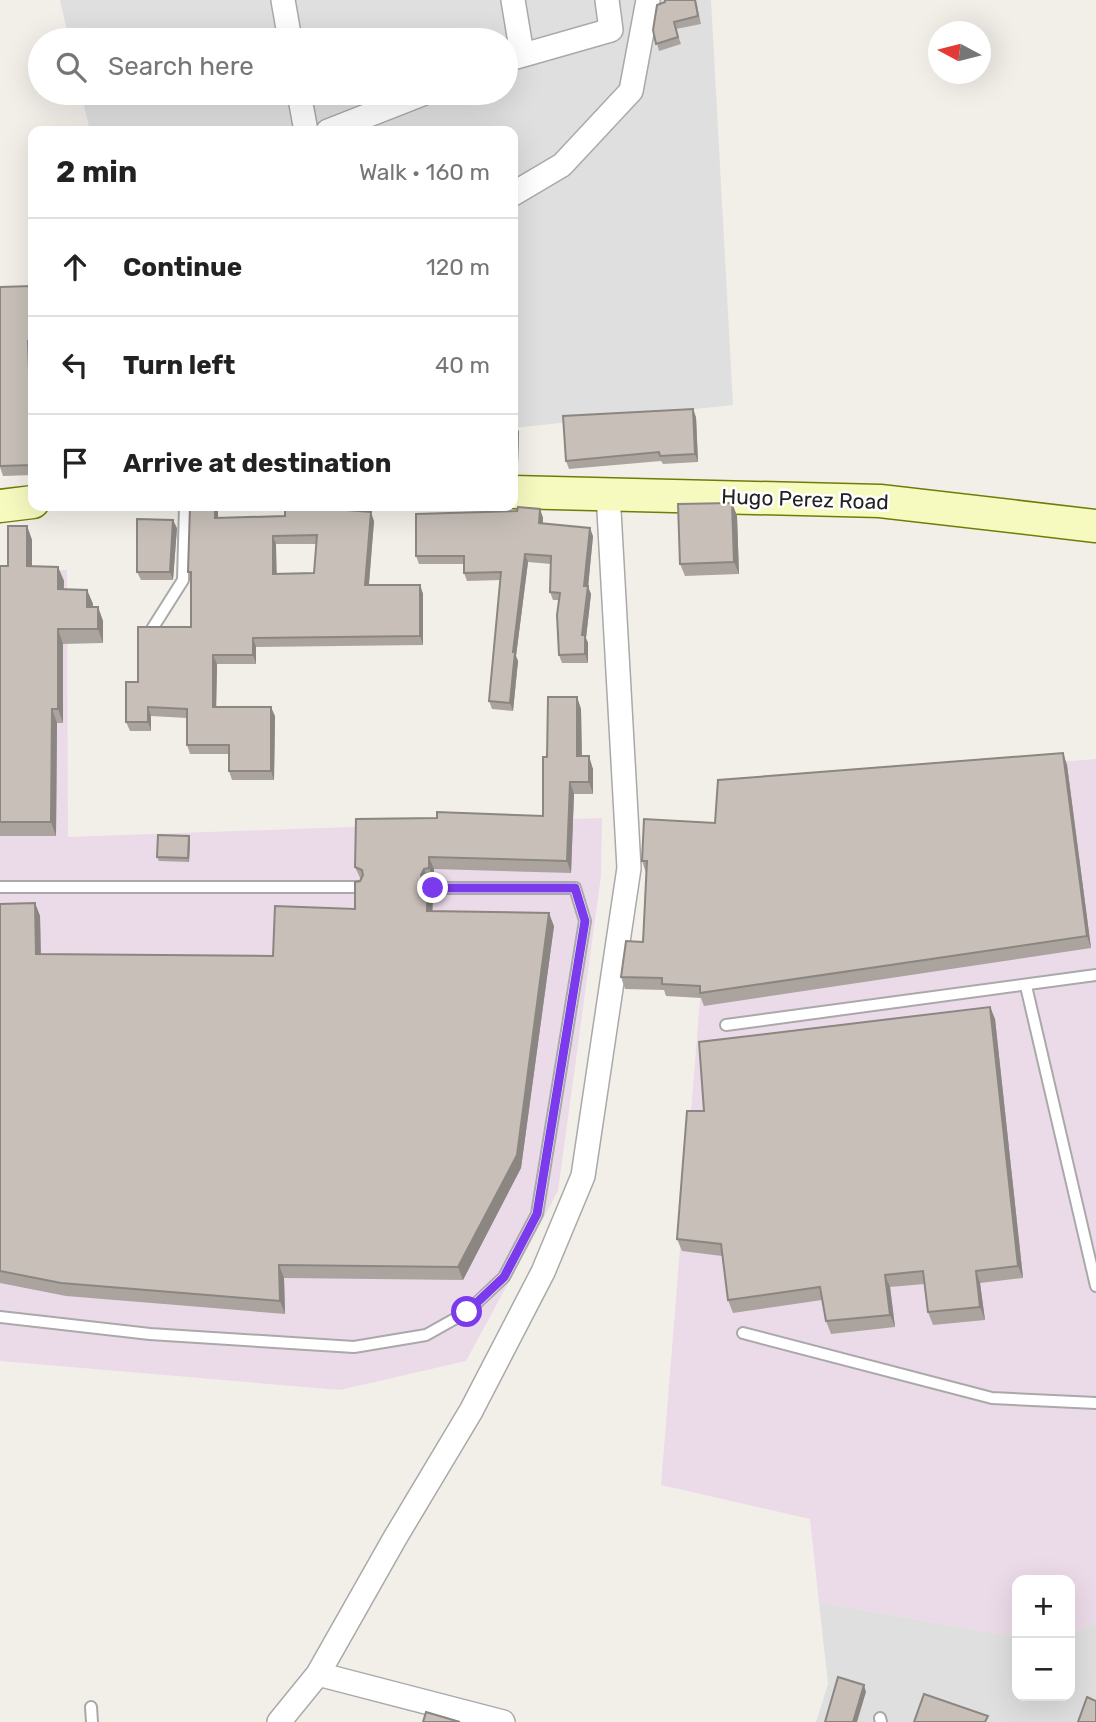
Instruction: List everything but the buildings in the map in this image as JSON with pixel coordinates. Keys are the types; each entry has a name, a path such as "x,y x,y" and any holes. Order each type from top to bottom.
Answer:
{"street":[{"path":"284,0 288,28"},
{"path":"513,0 513,28"},
{"path":"518,56 611,30 607,0"},
{"path":"518,191 562,164 631,91 648,0"},
{"path":"301,105 305,126"},
{"path":"341,126 394,105"},
{"name":"Hugo Perez Road","path":"518,492 880,500 1096,526"},
{"path":"279,1722 318,1674 471,1412 543,1272 583,1176 628,868 608,493"},
{"path":"0,506 28,503"},
{"path":"318,1674 477,1719 503,1722"}],"lane":[{"path":"152,629 183,580 185,511"},
{"path":"0,887 360,887"},
{"path":"0,1317 150,1335 354,1347 426,1335 467,1312 504,1277 537,1214 585,921 575,888 433,888"},
{"path":"726,1025 1096,975"},
{"path":"1026,986 1096,1286"},
{"path":"743,1333 992,1398 1096,1403"},
{"path":"90,1707 92,1722"}],"shaded area":[{"path":"60,0 711,0 733,405 518,427 518,126 89,126 84,105 518,105 518,28 66,28"},
{"path":"67,570 68,837 602,818 601,876 558,1191 466,1361 340,1390 0,1361 0,573"},
{"path":"1096,759 1096,1623 1075,1633 1075,1575 1012,1575 1012,1636 819,1602 810,1519 661,1485 717,789"},
{"path":"819,1602 1012,1636 1012,1701 1075,1701 1075,1633 1096,1623 1096,1722 816,1722 828,1684"}],"route":[{"path":"433,888 575,888 585,921 537,1214 504,1277 467,1312"}]}
